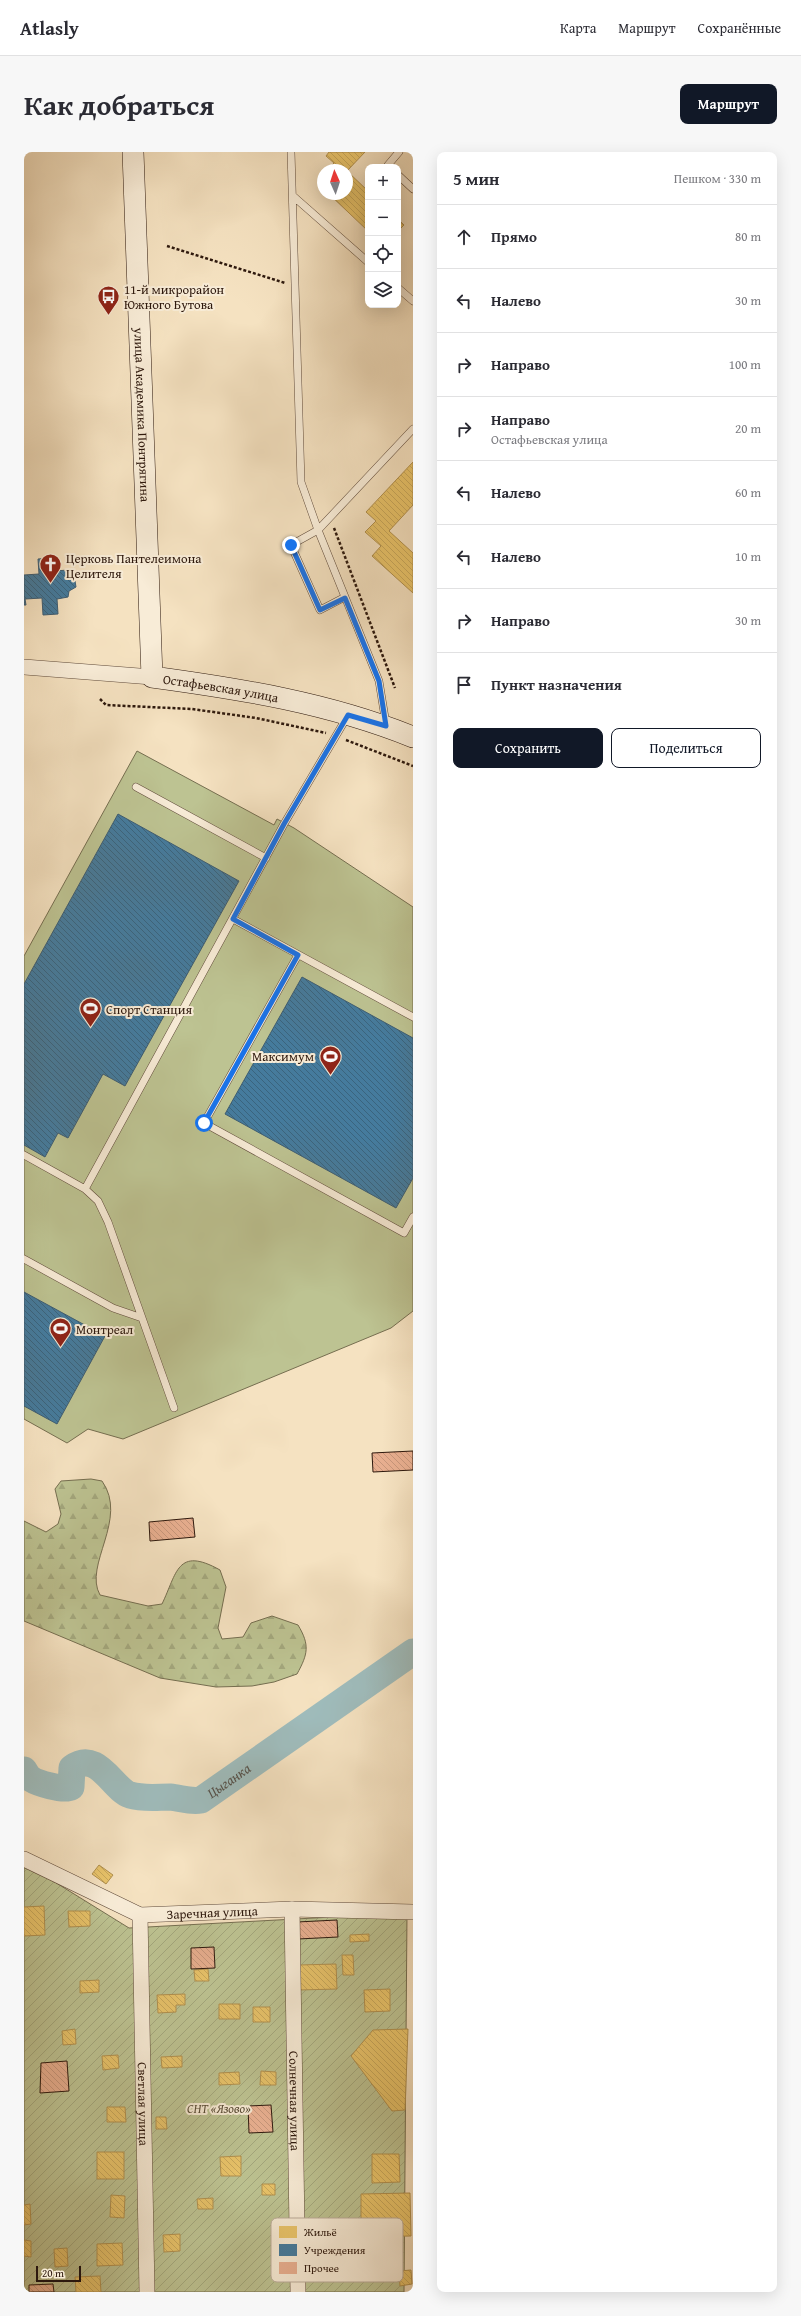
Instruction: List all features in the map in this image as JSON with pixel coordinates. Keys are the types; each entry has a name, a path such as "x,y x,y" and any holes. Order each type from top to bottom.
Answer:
{"street":[{"name":"улица Академика Понтрягина","path":"133,152 152,677"},
{"name":"Остафьевская улица","path":"24,667 152,677 259,693 310,704 386,726 413,737"},
{"name":"Заречная улица","path":"24,1859 140,1915 292,1909 413,1912"},
{"name":"Солнечная улица","path":"292,1909 297,2218"},
{"name":"Светлая улица","path":"140,1915 147,2292"},
{"name":"Солнечная улица","path":"298,2282 298,2292"}],"lane":[{"path":"388,164 399,152"},
{"path":"291,153 301,482 318,530 379,681 386,726"},
{"path":"401,178 413,189"},
{"path":"293,196 365,259"},
{"path":"401,291 413,301"},
{"path":"345,598 320,610 291,545 318,530 413,429"},
{"path":"85,1189 266,858 348,715"},
{"path":"136,787 266,858"},
{"path":"233,919 413,1017"},
{"path":"298,955 204,1123 404,1233 413,1217"},
{"path":"24,1155 85,1189 98,1201 108,1222 174,1408"},
{"path":"24,1259 113,1308 142,1318"}],"path":[{"path":"167,246 296,286"},
{"path":"330,518 395,688"},
{"path":"100,699 106,705 192,710 256,718 335,736 413,766"}],"green space":[{"path":"137,751 274,825 277,819 294,828 413,907 413,1311 391,1328 123,1439 88,1429 67,1443 24,1419 24,956"},
{"path":"91,1479 102,1481 109,1496 111,1511 109,1526 97,1570 96,1583 100,1595 148,1606 162,1604 180,1566 187,1562 195,1561 206,1563 220,1570 226,1587 218,1628 222,1639 243,1637 251,1623 272,1616 298,1625 306,1644 306,1650 297,1674 274,1682 252,1686 216,1687 160,1678 24,1621 24,1521 46,1532 58,1524 61,1514 55,1489 61,1481"},
{"name":"СНТ «Язово»","path":"24,1863 129,1928 407,1913 404,2292 24,2292"}],"building: Жильё":[{"path":"329,152 365,152 353,165 333,164 334,163 326,156"},
{"path":"353,177 365,188 365,228 335,200 353,200"},
{"path":"413,462 413,505 389,531 413,553 413,593 372,556 381,546 365,532 376,521 366,512"},
{"path":"99,1865 113,1875 106,1884 92,1874"},
{"path":"44,1906 45,1935 24,1936 24,1907"},
{"path":"68,1911 90,1911 90,1926 69,1927"},
{"path":"369,1934 369,1941 350,1942 350,1935"},
{"path":"342,1955 353,1955 354,1975 343,1975"},
{"path":"336,1964 337,1989 299,1990 299,1965"},
{"path":"208,1969 209,1981 195,1981 194,1970"},
{"path":"99,1980 99,1992 80,1993 80,1981"},
{"path":"390,1989 390,2011 365,2012 364,1990"},
{"path":"185,1994 185,2005 176,2005 176,2012 158,2013 157,1995"},
{"path":"219,2004 240,2004 240,2019 219,2019"},
{"path":"253,2007 270,2007 270,2022 253,2022"},
{"path":"75,2029 76,2044 63,2045 62,2031"},
{"path":"408,2029 405,2110 392,2111 351,2056 373,2030"},
{"path":"118,2055 119,2068 103,2070 102,2056"},
{"path":"182,2056 182,2067 162,2068 161,2057"},
{"path":"261,2071 276,2072 276,2085 260,2085"},
{"path":"239,2072 240,2084 219,2085 219,2073"},
{"path":"107,2107 125,2107 126,2122 107,2122"},
{"path":"156,2117 166,2117 167,2129 156,2129"},
{"path":"97,2152 124,2152 124,2179 97,2179"},
{"path":"372,2154 399,2154 400,2182 372,2183"},
{"path":"241,2156 241,2176 221,2176 220,2157"},
{"path":"262,2184 275,2184 275,2195 262,2195"},
{"path":"410,2193 411,2236 403,2236 403,2218 361,2218 361,2194"},
{"path":"111,2195 125,2196 124,2218 110,2217"},
{"path":"213,2198 213,2209 198,2209 197,2199"},
{"path":"30,2204 31,2224 24,2225 24,2205"},
{"path":"180,2234 180,2251 164,2252 163,2235"},
{"path":"24,2240 31,2241 31,2257 24,2256"},
{"path":"122,2243 123,2265 97,2266 97,2244"},
{"path":"67,2248 68,2266 55,2267 54,2249"},
{"path":"411,2270 412,2284 400,2286 400,2282 403,2282 403,2271"},
{"path":"100,2276 101,2292 76,2292 75,2277"}],"building: Учреждения":[{"name":"Церковь Пантелеимона Целителя","path":"52,558 53,571 69,570 70,578 75,581 76,587 69,591 68,597 57,599 58,614 43,615 42,598 25,599 26,605 24,605 24,575 39,574 38,559"},
{"name":"Спорт Станция","path":"118,814 239,881 125,1086 103,1074 68,1138 58,1133 45,1157 24,1145 24,984"},
{"name":"Максимум","path":"302,977 413,1038 413,1178 396,1208 225,1114"},
{"name":"Монтреал","path":"24,1292 105,1336 57,1424 24,1406"}],"building: Прочее":[{"path":"413,1451 413,1470 373,1472 372,1453"},
{"path":"193,1518 195,1537 150,1541 149,1522"},
{"path":"337,1920 338,1937 298,1939 297,1922"},
{"path":"214,1947 215,1968 191,1969 191,1948"},
{"path":"67,2061 69,2091 40,2093 41,2063"},
{"path":"271,2105 273,2132 249,2133 248,2106"},
{"path":"53,2284 54,2292 29,2292 29,2285"}],"waterway":[{"name":"Цыганка","path":"24,1770 33,1780 50,1786 67,1788 71,1787 72,1768 81,1763 90,1763 104,1772 117,1786 130,1795 201,1800 413,1652"}],"place":[{"name":"11-й микрорайон Южного Бутова","path":"108,316"},
{"name":"Церковь Пантелеимона Целителя","path":"50,584"},
{"name":"Спорт Станция","path":"90,1028"},
{"name":"Максимум","path":"330,1076"},
{"name":"Монтреал","path":"61,1348"}],"route":[{"path":"204,1123 298,955 233,919 284,824 348,715 386,726 379,681 345,598 320,610 291,545"}]}
